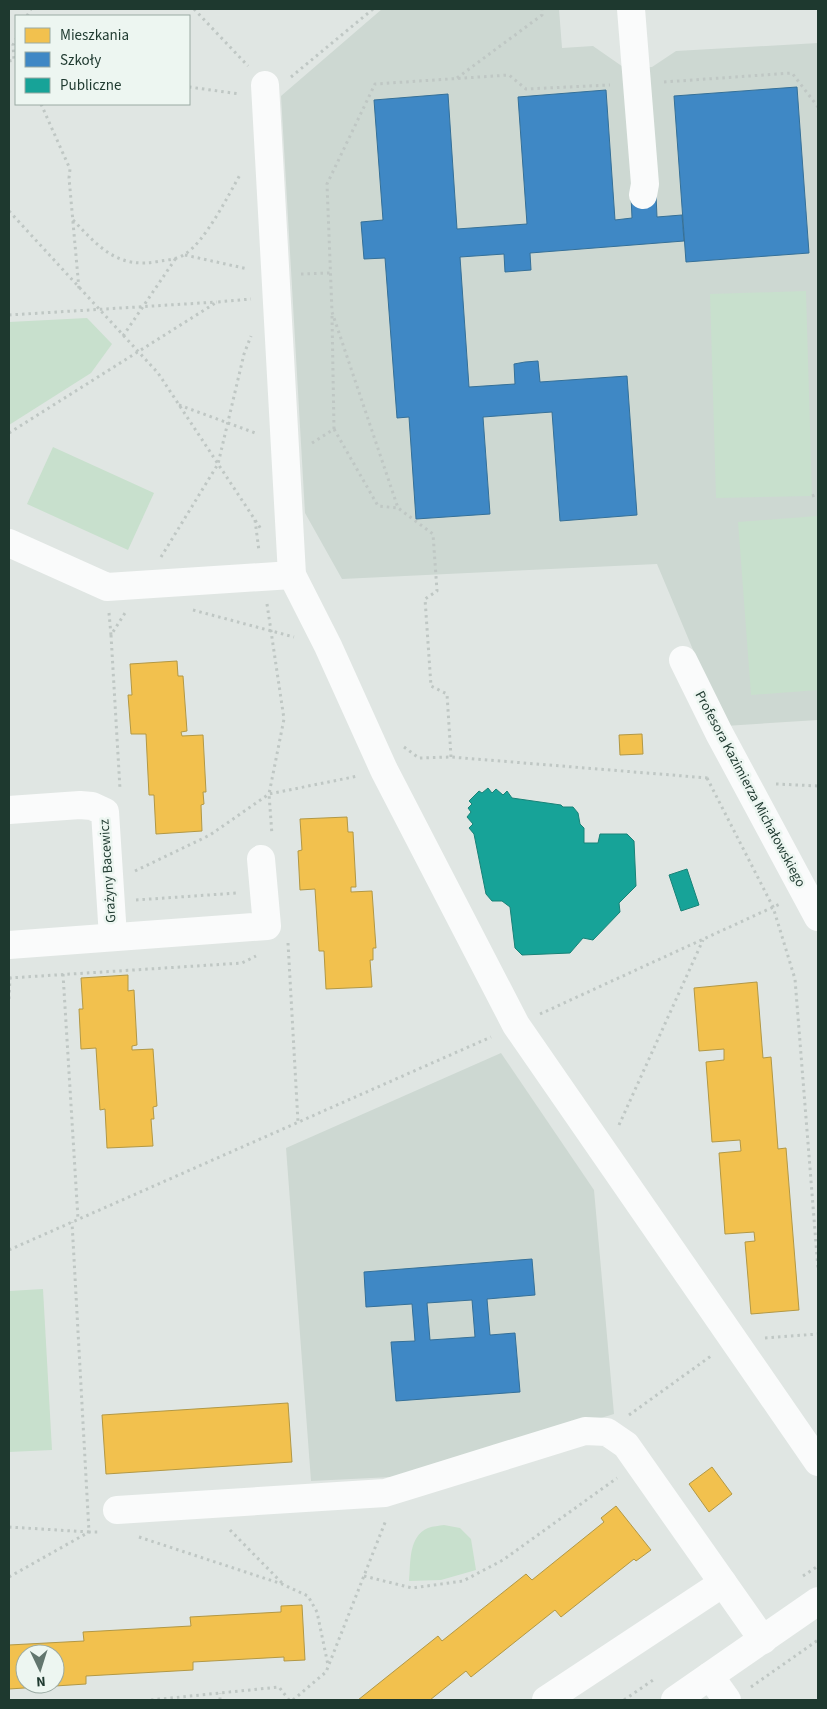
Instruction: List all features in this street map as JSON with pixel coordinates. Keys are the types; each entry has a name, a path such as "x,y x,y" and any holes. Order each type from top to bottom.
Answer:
{"street":[{"path":"631,9 645,184 643,196"},
{"path":"265,85 292,575 328,646 384,770 516,1025 818,1462"},
{"path":"9,542 107,586 292,575"},
{"name":"Profesora Kazimierza Michałowskiego","path":"683,660 719,733 818,917"},
{"name":"Grażyny Bacewicz","path":"9,810 80,805 92,806 105,812 113,937"},
{"path":"267,851 264,891 277,933"},
{"name":"Grażyny Bacewicz","path":"9,945 113,937 277,933"},
{"path":"111,1521 385,1493 585,1431 607,1432 626,1445 763,1640"},
{"path":"546,1700 723,1583"},
{"path":"675,1700 818,1601"},
{"path":"710,1676 739,1694"}],"path":[{"path":"194,9 265,85"},
{"path":"457,79 542,15 542,9"},
{"path":"9,62 15,61 13,45 15,41"},
{"path":"818,108 792,73 638,84 526,89 509,75 375,84 326,184 332,312 334,429 378,506 398,508 433,534 437,591 425,599 431,686 447,694 451,757 745,782 818,786"},
{"path":"41,105 69,163 68,178 79,289"},
{"path":"73,220 98,246 113,257 132,263 152,263 176,258 185,254 202,237 243,171"},
{"path":"9,211 98,310 158,373 265,536"},
{"path":"185,254 276,286"},
{"path":"123,336 176,258"},
{"path":"9,315 217,302 330,273"},
{"path":"9,433 217,302"},
{"path":"332,312 398,508"},
{"path":"144,584 218,464 244,354 253,330"},
{"path":"179,405 302,449 334,429"},
{"path":"812,496 818,494"},
{"path":"255,520 284,718 269,794 267,851"},
{"path":"185,608 328,646"},
{"path":"111,635 120,798"},
{"path":"133,871 210,835 269,794 384,770 419,758"},
{"path":"708,778 773,907 795,979 818,1269"},
{"path":"136,900 264,891"},
{"path":"9,1250 516,1025 805,892"},
{"path":"277,933 288,949 298,1122"},
{"path":"606,1155 703,939"},
{"path":"281,949 288,949"},
{"path":"9,978 242,963 259,954"},
{"path":"63,974 78,1219"},
{"path":"72,1222 89,1532"},
{"path":"607,1432 733,1340 818,1334"},
{"path":"364,1576 412,1588 463,1581 503,1560 638,1462"},
{"path":"151,1700 279,1686 291,1700 326,1672 392,1504 390,1491"},
{"path":"9,1577 111,1521"},
{"path":"225,1525 282,1584"},
{"path":"9,1527 89,1532"},
{"path":"131,1534 282,1584 308,1596 317,1612 328,1665"},
{"path":"739,1694 818,1640"},
{"path":"220,1693 220,1700"}],"shaded area":[{"path":"382,9 559,9 562,48 593,46 626,69 652,67 676,51 818,43 818,720 725,726 657,564 342,579 305,513 281,96"},
{"path":"501,1053 594,1190 614,1414 411,1476 311,1481 286,1148"}],"green space":[{"path":"806,291 812,496 716,498 710,294"},
{"path":"87,318 112,344 91,373 9,425 9,322"},
{"path":"53,447 154,493 128,550 27,504"},
{"path":"818,516 818,690 751,695 738,522"},
{"path":"43,1289 52,1450 9,1452 9,1291"},
{"path":"444,1525 460,1528 471,1539 476,1570 441,1580 409,1581 412,1551 417,1537 428,1528"}],"building: Mieszkania":[{"path":"177,661 178,676 183,676 187,731 181,732 182,736 203,735 206,792 203,792 204,804 201,805 202,831 156,834 154,795 149,795 146,734 131,734 128,695 132,695 130,664"},
{"path":"642,734 643,754 620,755 619,735"},
{"path":"347,817 348,832 353,832 356,887 351,887 351,892 372,891 376,948 373,948 373,960 370,960 372,987 326,989 324,951 319,951 315,889 300,890 298,851 302,850 300,819"},
{"path":"128,975 128,991 134,990 137,1045 132,1046 132,1050 153,1049 157,1106 153,1107 154,1119 151,1119 153,1146 107,1148 105,1109 100,1110 96,1048 81,1049 79,1009 83,1009 81,978"},
{"path":"757,982 763,1058 771,1057 778,1149 786,1148 799,1310 751,1314 745,1242 755,1241 754,1232 725,1234 719,1153 741,1151 740,1140 712,1142 706,1062 724,1060 724,1049 699,1051 694,988"},
{"path":"288,1403 292,1462 106,1474 102,1415"},
{"path":"712,1467 732,1494 709,1512 689,1484"},
{"path":"616,1506 651,1550 636,1561 634,1559 561,1617 555,1610 471,1677 466,1671 430,1700 358,1700 438,1636 442,1641 526,1574 532,1580 604,1522 601,1518"},
{"path":"302,1605 305,1660 284,1661 284,1657 193,1662 193,1670 86,1676 86,1684 65,1685 65,1644 28,1644 84,1641 83,1632 191,1626 190,1617 281,1612 281,1606"},
{"path":"9,1645 15,1645 15,1689 9,1689"}],"building: Szkoły":[{"path":"797,87 809,253 686,262 674,96"},
{"path":"606,90 615,220 632,218 631,196 656,195 657,217 682,215 684,241 530,253 531,270 505,272 504,254 460,257 469,387 515,384 514,364 538,361 540,382 627,376 637,515 560,521 552,412 483,417 490,514 416,519 409,417 397,418 385,258 364,259 361,222 383,220 374,100 448,94 457,229 527,224 518,97"},
{"path":"532,1259 535,1295 487,1299 490,1335 515,1333 520,1392 396,1401 391,1342 415,1341 412,1304 366,1307 364,1272","holes":["472,1300 475,1337 430,1340 427,1303"]}],"building: Publiczne":[{"path":"488,788 492,793 496,789 503,795 507,791 512,798 573,807 578,813 580,824 584,828 584,843 598,843 600,834 627,834 634,841 636,886 619,903 620,912 593,940 583,938 570,953 522,955 515,948 510,907 502,901 492,901 486,894 474,834 469,828 473,824 467,817 471,812 468,808 472,804 469,801 479,791 482,793"},
{"path":"687,869 699,905 681,911 669,875"}]}
